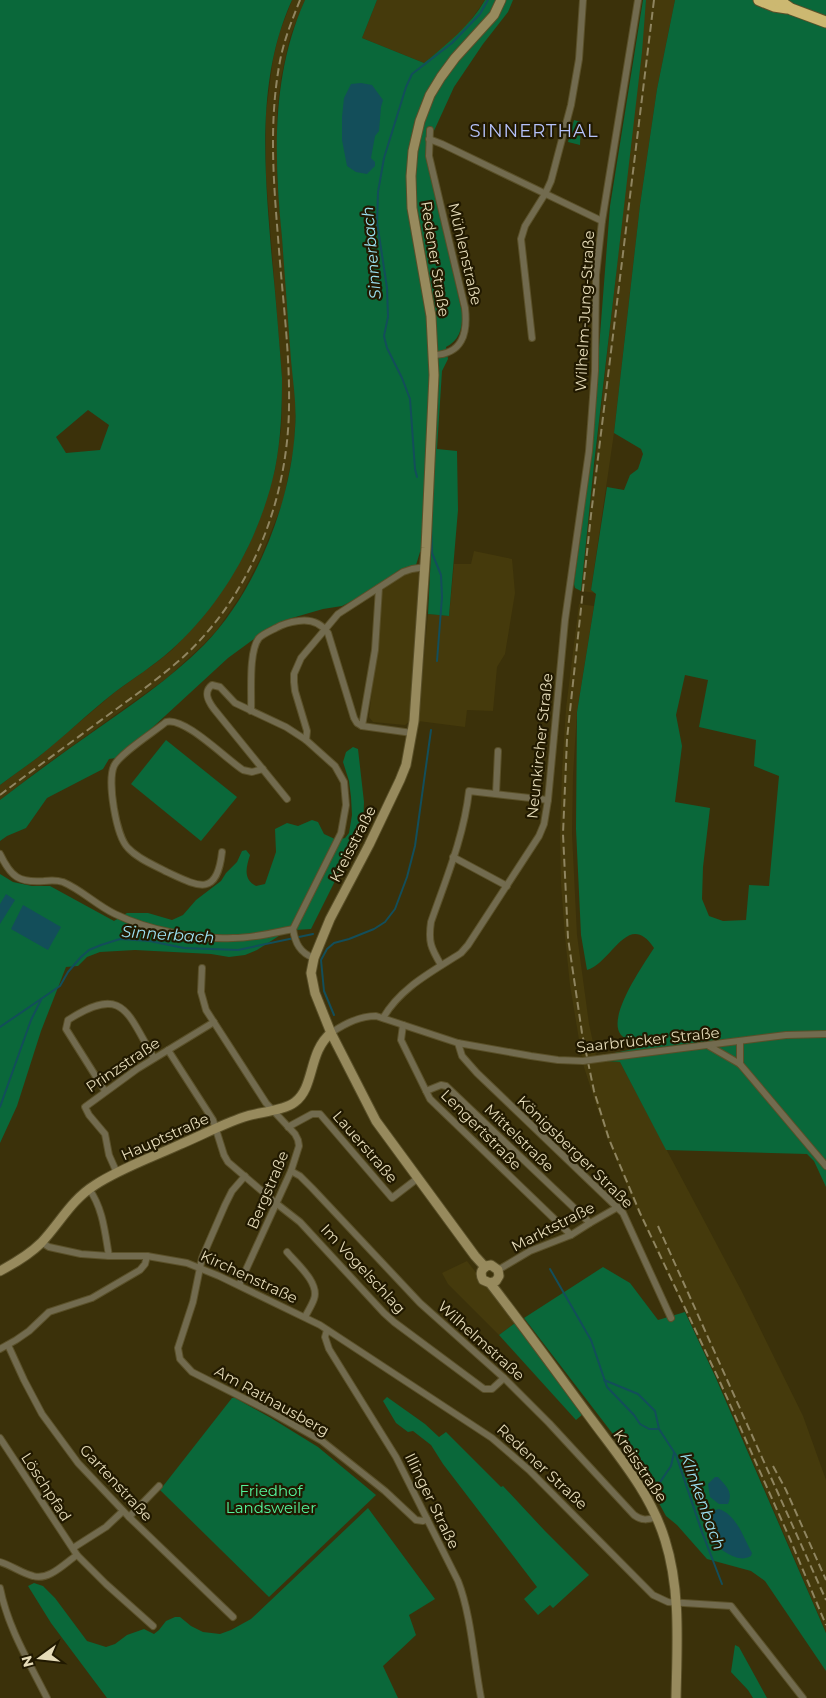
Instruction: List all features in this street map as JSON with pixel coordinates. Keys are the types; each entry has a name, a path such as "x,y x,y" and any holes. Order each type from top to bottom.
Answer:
{"highway":[{"path":"759,0 774,6 791,8"},
{"path":"778,0 791,8 826,22"}],"main road":[{"name":"Redener Straße","path":"426,548 434,355 431,316 412,208 411,176 413,150 420,121 430,95 455,58 494,15 501,0"},
{"name":"Kreisstraße","path":"426,548 419,667 412,733 406,765 396,790 330,919 314,958 311,973 312,983 331,1033 390,1146 483,1270 483,1280 493,1282 637,1482 657,1517 666,1541 676,1603 676,1698"},
{"name":"Hauptstraße","path":"0,1271 23,1258 41,1242 73,1202 89,1188 244,1117 293,1104 301,1096 306,1086 317,1050 331,1033"},
{"path":"483,1270 491,1265 498,1270 499,1276 493,1282"}],"street":[{"path":"532,338 521,239 525,226 545,194 557,161 576,83 583,0"},
{"name":"Wilhelm-Jung-Straße","path":"569,594 588,451 595,371 596,274 602,221 638,0"},
{"name":"Mühlenstraße","path":"430,130 429,156 467,323 463,338 453,351 447,354 434,355"},
{"path":"429,139 602,221"},
{"path":"306,740 307,731 295,691 294,674 305,651 338,614 403,572 425,567"},
{"path":"362,726 375,650 379,588"},
{"name":"Neunkircher Straße","path":"383,1018 390,1005 401,994 461,953 468,946 539,836 544,824 548,800 569,594"},
{"path":"252,711 251,674 256,645 259,639 281,625 300,620 316,622 325,629 330,637 357,723 362,726 412,733"},
{"path":"287,799 214,709 207,698 210,687 216,686 220,688 235,702 286,727 306,740 335,766 340,773 346,790 346,805 341,832 294,931 302,953 314,958"},
{"path":"222,852 218,873 210,882 201,885 184,880 136,855 128,848 120,835 114,809 113,767 116,762 166,722 173,720 194,732 243,770 252,772 263,769"},
{"path":"496,794 498,751"},
{"path":"441,965 432,950 429,934 466,819 469,791 548,800"},
{"path":"0,854 10,872 17,878 34,882 59,881 112,913 156,928 189,935 223,939 294,931"},
{"path":"453,857 507,886"},
{"path":"202,968 200,992 206,1010 272,1110"},
{"path":"105,1092 66,1029 68,1020 89,1007 116,1004 126,1010 154,1058"},
{"name":"Saarbrücker Straße","path":"331,1033 341,1026 369,1016 383,1018 458,1043 540,1057 583,1061 786,1035 826,1034"},
{"name":"Prinzstraße","path":"117,1174 109,1155 105,1134 89,1115 85,1107 154,1058 214,1022"},
{"name":"Lengertstraße","path":"403,1025 401,1040 426,1091 443,1112 571,1235"},
{"path":"740,1041 740,1064"},
{"name":"Königsberger Straße","path":"458,1043 462,1056 477,1074 618,1207 627,1220 672,1318"},
{"path":"708,1046 740,1064 826,1166"},
{"path":"168,1050 199,1096 217,1129"},
{"name":"Mittelstraße","path":"426,1091 441,1085 446,1086 590,1223"},
{"name":"Bergstraße","path":"239,1285 277,1204 299,1146 298,1140 288,1126 272,1110"},
{"name":"Lauerstraße","path":"288,1126 316,1113 320,1114 392,1198 416,1179"},
{"name":"Im Vogelschlag","path":"217,1129 224,1155 233,1167 311,1232 394,1322 484,1389 492,1389 504,1378"},
{"name":"Wilhelmstraße","path":"291,1171 300,1176 312,1188 426,1308 504,1378 576,1451 634,1515 640,1519 647,1520 657,1517"},
{"name":"Am Rathausberg","path":"245,1176 232,1191 224,1205 200,1266 193,1302 178,1348 180,1359 187,1368 322,1441 385,1491 416,1520 423,1521 427,1519"},
{"path":"89,1188 99,1209 109,1256"},
{"name":"Marktstraße","path":"498,1270 530,1251 571,1235 618,1207"},
{"name":"Kirchenstraße","path":"41,1242 62,1250 109,1256 147,1256 200,1266 327,1330"},
{"path":"287,1252 308,1276 315,1294 315,1298 304,1317"},
{"path":"0,1349 29,1331 49,1312 92,1298 140,1270 145,1264 147,1256"},
{"name":"Illinger Straße","path":"327,1330 325,1338 329,1349 383,1434 462,1590 481,1698"},
{"name":"Redener Straße","path":"327,1330 492,1438 528,1470 653,1595 676,1603 731,1606 803,1698"},
{"name":"Gartenstraße","path":"8,1345 32,1396 51,1428 78,1463 129,1517 233,1617"},
{"name":"Löschpfad","path":"0,1438 77,1555 153,1626"},
{"path":"129,1517 159,1486"},
{"path":"73,1548 106,1527 123,1511"},
{"path":"0,1562 33,1576 43,1577 77,1555"},
{"path":"0,1588 11,1625 46,1698"}],"shaded area":[{"path":"292,0 305,0 290,37 281,78 277,114 277,176 296,406 294,448 283,502 261,557 241,595 217,630 204,644 167,678 0,800 0,785 37,758 115,692 172,650 212,605 246,551 257,526 275,470 281,430 282,407 282,378 266,177 266,113 273,59 279,34"},
{"path":"377,0 485,0 468,24 455,38 424,63 362,38"},
{"path":"646,0 675,0 657,89 640,205 614,433 591,590 596,593 581,591"},
{"path":"474,551 512,559 515,593 505,654 497,667 493,711 467,710 465,727 418,721 428,614 449,616 454,564 471,564"},
{"path":"416,565 419,575 410,721 405,725 373,722 369,717 382,601 380,584 399,570"},
{"path":"579,604 594,606 577,712 573,775 572,834 577,935 589,1024 596,1056 582,1058 570,985 565,937 560,833 566,708"},
{"path":"606,1061 620,1062 742,1292 803,1416 826,1480 826,1632 716,1376 636,1208 606,1135 583,1064"},
{"path":"467,1261 515,1323 499,1335 448,1284 442,1273"}],"green space":[{"path":"0,0 292,0 280,31 272,63 268,95 265,161 282,390 277,458 260,520 249,545 223,591 189,633 164,656 115,692 47,750 0,785","holes":["88,410 109,425 100,450 66,453 56,437"]},
{"path":"305,0 377,0 362,38 424,63 465,26 485,0 513,0 508,12 483,44 454,87 428,144 430,170 462,312 460,332 455,341 446,347 448,359 442,371 437,449 457,451 458,510 449,616 428,614 431,553 420,552 416,565 399,570 370,592 342,606 323,609 285,620 262,633 228,658 153,727 116,758 109,759 103,769 47,798 26,828 0,841 0,800 164,681 204,645 240,599 255,573 268,544 286,486 295,429 296,412 279,208 277,147 281,87 286,58"},
{"path":"643,0 646,0 642,52 581,591 575,588 574,584 590,464 610,206"},
{"path":"675,0 826,0 826,1187 814,1161 807,1154 666,1150 620,1062 606,1061 605,1055 649,1045 646,1041 623,1037 618,1027 618,1016 628,991 654,948 645,937 636,934 628,936 596,965 587,970 581,935 576,829 577,712 596,594 591,590 607,487 624,490 630,475 638,469 643,454 641,449 614,433 640,205 657,89","holes":["685,675 708,680 699,727 756,740 754,766 779,776 769,886 749,885 746,920 723,921 709,916 702,899 703,867 710,808 675,802 682,746 676,715"]},
{"path":"574,120 581,122 580,145 568,142"},
{"path":"166,740 237,797 201,841 131,784"},
{"path":"353,747 358,749 364,802 363,826 345,856 336,879 311,929 295,930 282,934 257,950 245,955 229,957 211,954 135,950 100,952 87,957 78,966 66,967 41,1031 17,1106 0,1143 0,874 13,882 32,886 50,886 114,921 127,913 148,913 172,920 183,915 196,900 221,881 237,862 242,851 246,850 250,855 247,869 249,880 256,886 265,884 276,852 275,829 287,823 298,826 312,820 318,822 324,834 337,840 345,838 349,833 352,815 349,781 343,762 346,752"},
{"path":"603,1267 630,1283 658,1320 685,1312 715,1376 826,1633 826,1671 765,1581 751,1571 707,1559 677,1525 666,1516 642,1472 524,1318"},
{"path":"515,1323 583,1414 576,1420 499,1335"},
{"path":"387,1397 425,1424 439,1437 446,1432 501,1487 503,1486 589,1575 553,1608 550,1605 538,1615 524,1599 537,1587 443,1464 431,1445 413,1431 408,1432 396,1423 383,1401"},
{"name":"Friedhof Landsweiler","path":"232,1398 271,1418 318,1447 376,1495 269,1597 160,1490"},
{"path":"368,1508 435,1599 409,1615 416,1635 383,1666 398,1698 107,1698 51,1623 28,1586 34,1583 43,1586 55,1598 87,1641 106,1647 115,1644 127,1635 144,1629 154,1634 166,1621 175,1617 180,1617 191,1626 203,1632 220,1634 251,1619"},
{"path":"735,1645 739,1647 767,1698 753,1698 731,1672"}],"water":[{"path":"351,84 372,85 383,100 379,131 375,136 371,158 375,162 375,166 367,174 356,172 347,166 342,140 344,98"},
{"path":"6,894 15,900 0,924 0,904"},
{"path":"23,905 61,927 48,950 11,929"},
{"path":"715,1477 718,1477 728,1489 730,1500 728,1504 719,1504 710,1497 708,1484"},
{"path":"719,1509 731,1516 752,1553 751,1556 742,1558 732,1556 714,1543 710,1531 710,1515"}],"waterway":[{"name":"Sinnerbach","path":"417,477 410,399 387,348 384,336 388,317 387,288 377,222 378,192 384,158 406,87 412,74 452,43 480,14 488,0"},
{"name":"Sinnerbach","path":"431,523 432,553 441,575 442,597 437,661"},
{"name":"Sinnerbach","path":"334,1015 324,991 321,960 327,949 334,943 374,929 385,922 395,909 407,877 415,846 431,730"},
{"name":"Sinnerbach","path":"0,1027 60,986 68,972 89,950 120,939 150,941 184,948 238,950 313,934"},
{"path":"0,1107 31,1020 41,1000"},
{"name":"Klinkenbach","path":"550,1269 591,1340 607,1387 634,1415 640,1424 649,1429 659,1429 676,1455 722,1584"},
{"name":"Klinkenbach","path":"604,1380 638,1394 655,1411 659,1429"},
{"path":"656,1488 671,1466 674,1453"}],"railway":[{"path":"0,795 181,659 206,634 227,606 246,576 261,544 273,511 282,477 287,442 289,407 288,368 275,203 273,132 276,85 280,61 300,0"},
{"path":"654,0 591,515 567,739 563,834 568,938 582,1033 594,1091 609,1139 640,1213 720,1382 826,1625"},
{"path":"658,1226 826,1600"},
{"path":"773,1466 786,1490 826,1580"}],"district":[{"name":"SINNERTHAL","path":"534,131"}]}
